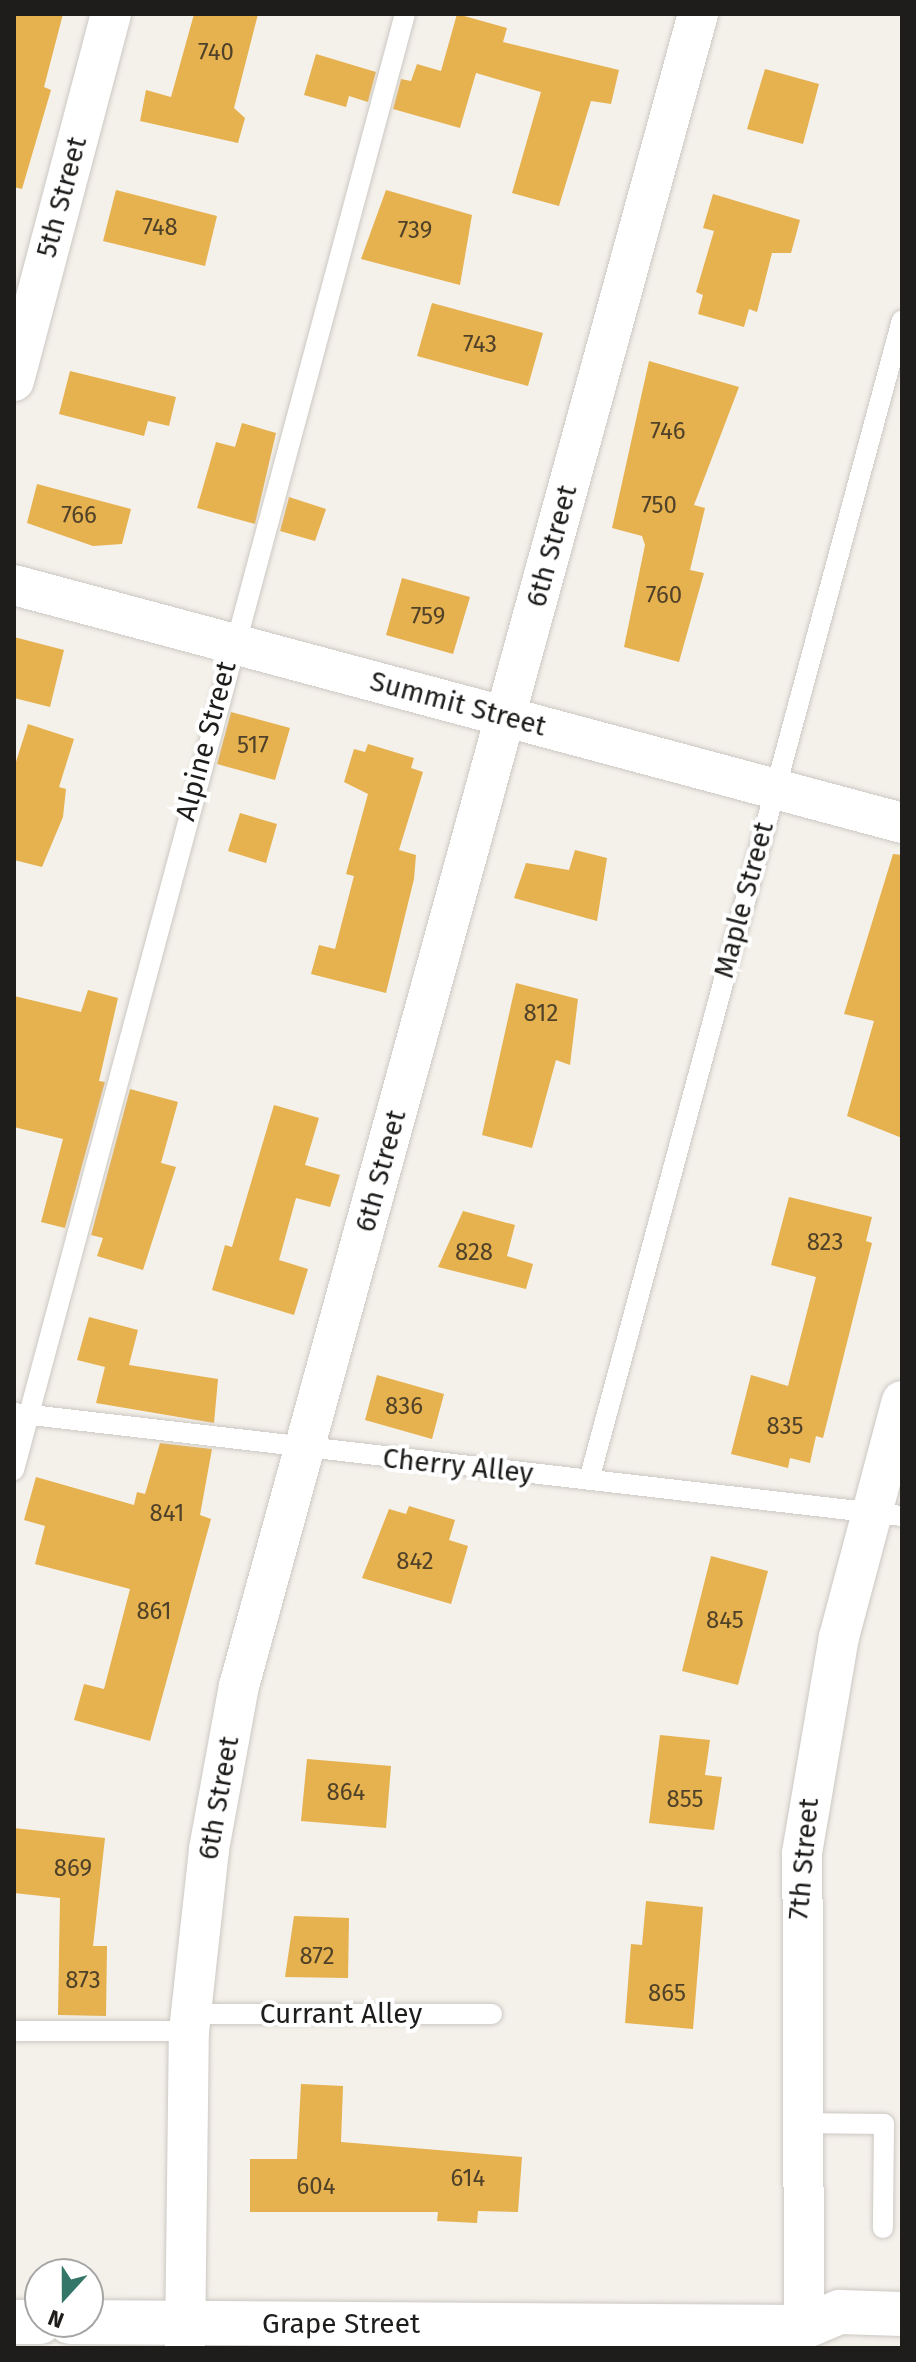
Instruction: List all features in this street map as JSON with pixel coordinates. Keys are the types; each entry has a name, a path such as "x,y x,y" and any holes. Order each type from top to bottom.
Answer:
{"main road":[{"name":"Grape Street","path":"104,2326 185,2335 818,2338 840,2312 902,2314"}],"street":[{"name":"5th Street","path":"14,381 111,14"},
{"name":"6th Street","path":"185,2335 189,2023 209,1849 239,1686 698,14"},
{"name":"Summit Street","path":"14,585 902,823"},
{"name":"7th Street","path":"818,2338 799,2123 802,1853 839,1637 887,1514 902,1401"}],"lane":[{"name":"Alpine Street","path":"14,1470 21,1414 405,14"},
{"name":"Maple Street","path":"589,1480 902,320"},
{"name":"Cherry Alley","path":"21,1414 887,1514"},
{"name":"Currant Alley","path":"14,2031 492,2014"},
{"path":"799,2123 884,2124 883,2228"}],"building":[{"path":"14,14 63,14 44,87 51,90 22,189 14,187"},
{"path":"194,14 258,14 234,108 245,118 238,143 140,121 146,90 171,97"},
{"path":"457,14 507,28 503,42 619,70 611,104 591,101 559,206 512,193 541,92 476,73 460,128 393,109 401,79 411,81 417,64 441,71"},
{"path":"316,54 376,72 368,102 349,96 346,107 304,95"},
{"path":"765,69 819,84 803,144 747,129"},
{"path":"116,190 217,216 205,266 103,241"},
{"path":"386,190 472,215 460,285 361,259"},
{"path":"713,194 800,220 791,253 772,253 757,312 749,309 744,327 698,314 703,295 696,292 714,231 703,228"},
{"path":"432,303 543,333 528,386 417,356"},
{"path":"649,361 739,387 694,505 705,508 690,570 704,573 679,662 624,647 645,545 642,536 612,528"},
{"path":"70,371 176,397 169,426 148,421 144,436 59,414"},
{"path":"242,423 276,433 255,524 197,508 216,442 235,447"},
{"path":"37,484 131,509 122,544 93,546 27,523"},
{"path":"289,497 326,509 315,541 280,531"},
{"path":"402,578 470,597 453,654 386,635"},
{"path":"14,637 64,650 50,707 14,698"},
{"path":"231,712 290,728 275,780 217,764"},
{"path":"28,724 74,739 59,787 66,789 63,817 42,867 14,860 14,768"},
{"path":"368,744 414,758 411,768 423,772 399,850 416,855 414,879 386,993 311,974 319,945 335,949 354,876 346,874 368,794 344,782 354,749 365,752"},
{"path":"240,813 277,824 266,863 228,851"},
{"path":"575,850 607,858 597,921 514,898 526,863 569,870"},
{"path":"893,854 902,855 902,1138 847,1116 874,1021 844,1014"},
{"path":"516,983 578,999 570,1065 556,1060 532,1148 482,1135"},
{"path":"88,990 118,998 99,1081 105,1082 65,1228 41,1222 63,1139 14,1127 14,996 81,1012"},
{"path":"130,1089 178,1102 161,1163 176,1167 143,1270 97,1256 103,1238 91,1235"},
{"path":"274,1105 319,1118 305,1165 340,1175 330,1207 296,1198 279,1260 308,1269 294,1315 212,1290 225,1245 232,1247"},
{"path":"789,1197 872,1217 866,1241 872,1243 823,1438 816,1436 810,1463 790,1458 788,1468 731,1454 751,1375 788,1386 816,1277 771,1265"},
{"path":"463,1211 515,1225 507,1256 533,1264 526,1289 438,1267"},
{"path":"89,1317 138,1330 129,1365 218,1379 214,1423 96,1403 105,1367 77,1360"},
{"path":"377,1375 444,1394 432,1439 365,1420"},
{"path":"160,1443 212,1449 200,1515 211,1519 150,1741 74,1720 84,1684 104,1689 130,1589 35,1564 45,1526 24,1520 36,1477 134,1505 137,1492 145,1494"},
{"path":"409,1506 455,1520 449,1540 468,1546 451,1604 362,1578 389,1509 406,1514"},
{"path":"711,1556 768,1571 738,1685 682,1671"},
{"path":"660,1735 710,1740 705,1775 722,1777 714,1830 649,1823"},
{"path":"307,1759 391,1766 386,1828 301,1821"},
{"path":"14,1828 105,1838 93,1946 107,1946 106,2016 58,2015 60,1898 14,1893"},
{"path":"646,1901 703,1907 693,2029 625,2023 631,1944 642,1945"},
{"path":"294,1916 349,1918 348,1978 285,1977"},
{"path":"301,2084 343,2086 341,2142 522,2157 518,2212 478,2211 477,2223 437,2221 438,2212 250,2212 250,2159 297,2159"}]}
